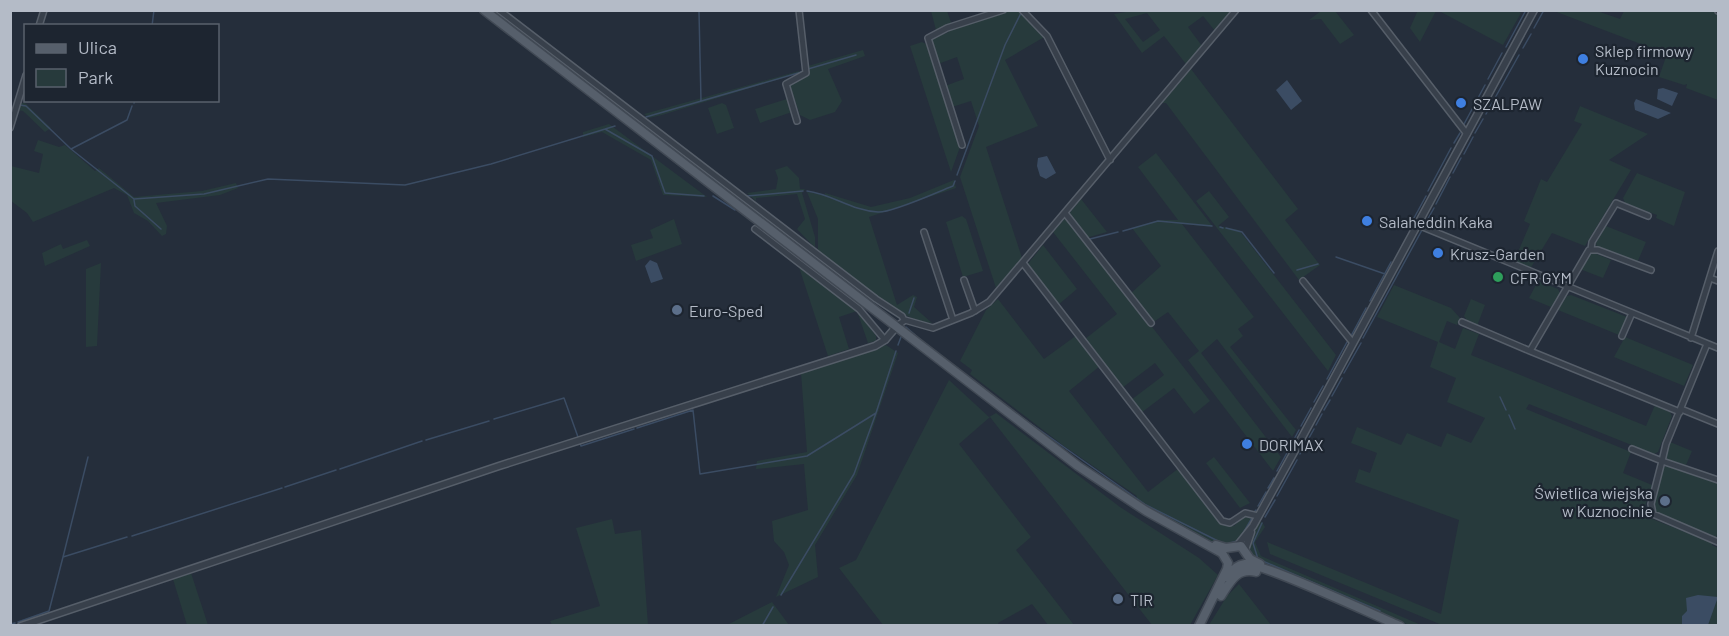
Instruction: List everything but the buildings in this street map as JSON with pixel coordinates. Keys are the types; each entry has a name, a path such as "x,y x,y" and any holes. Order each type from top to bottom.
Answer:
{"main road":[{"path":"484,10 1088,473 1146,511 1194,537 1400,626"},
{"path":"1199,626 1237,556"},
{"path":"1204,616 1213,608 1232,578 1243,571 1253,571 1303,585"}],"street":[{"path":"499,10 876,299 904,319 928,328 975,311 993,299 1236,10"},
{"path":"797,122 786,84 806,73 799,10"},
{"path":"962,145 928,38 947,28 1003,10"},
{"path":"1022,10 1047,36 1110,160"},
{"path":"1371,10 1467,134"},
{"path":"1237,556 1534,10"},
{"path":"10,128 24,82"},
{"path":"1530,351 1565,286 1584,255 1591,249 1592,242 1616,203 1648,216"},
{"path":"1065,213 1151,323"},
{"path":"1418,225 1719,348"},
{"path":"755,229 859,309 884,338"},
{"path":"924,232 953,320"},
{"path":"1591,249 1651,270"},
{"path":"1691,338 1719,251"},
{"path":"1023,263 1222,521 1230,523 1245,513 1258,516"},
{"path":"1710,278 1719,281"},
{"path":"963,280 975,311"},
{"path":"1303,281 1353,343"},
{"path":"1622,336 1632,313"},
{"path":"21,626 868,347 884,338 894,326 904,319"},
{"path":"1462,322 1530,351 1719,424"},
{"path":"1707,344 1662,461 1651,511 1719,542"},
{"path":"1632,449 1719,480"}],"green space":[{"path":"1007,10 1019,11 1046,36 1005,60 1038,126 986,147 1022,258 996,288 960,177 979,126 971,101 952,107 945,86 964,79 957,57 938,64 931,42 934,38 949,32 948,29"},
{"path":"1138,10 1233,11 1215,31 1203,16 1188,27 1202,46 1186,64 1164,36 1142,53 1114,14","holes":["1147,13 1160,30 1143,42 1125,19"]},
{"path":"1418,10 1436,11 1420,42 1410,28"},
{"path":"1516,10 1521,13 1503,45 1439,11"},
{"path":"1714,10 1718,12 1718,100 1686,88 1687,84 1659,77 1667,54 1554,11 1597,11 1620,19 1624,11"},
{"path":"931,11 947,11 952,25 936,30"},
{"path":"1321,11 1335,11 1354,35 1340,44 1321,19 1309,20"},
{"path":"922,42 926,44 960,147 951,172 910,46"},
{"path":"863,50 865,56 828,69 842,101 835,112 810,120 800,115 789,83 806,75 808,66"},
{"path":"1191,69 1298,209 1285,220 1320,265 1299,280 1166,103 1162,103"},
{"path":"799,71 799,73 662,115 649,118 644,114"},
{"path":"787,99 792,112 760,123 755,109"},
{"path":"20,103 25,103 51,128 45,132 23,111 18,110"},
{"path":"722,103 726,105 734,128 717,134 708,108"},
{"path":"1580,106 1648,134 1609,160 1631,170 1585,246 1552,233 1530,269 1517,263 1515,259 1530,224 1524,221 1541,179 1547,182 1582,124 1574,121"},
{"path":"609,124 707,197 663,195 651,160 602,132 583,137 583,132"},
{"path":"38,140 59,147 65,145 95,171 99,168 134,197 202,191 236,183 238,188 220,195 156,203 167,226 166,234 162,236 148,221 134,213 127,195 114,188 33,222 27,213 11,201 11,166 39,173 43,154 34,151"},
{"path":"1156,153 1213,227 1182,224 1254,317 1238,329 1243,336 1230,347 1296,430 1292,437 1217,339 1201,353 1281,457 1273,471 1188,360 1199,351 1168,312 1152,323 1130,294 1161,266 1132,228 1159,220 1178,220 1138,167"},
{"path":"787,166 799,178 800,189 805,189 802,193 815,237 815,248 797,229 805,219 797,194 756,198 756,201 747,193 776,189 778,178 775,170"},
{"path":"1637,173 1685,192 1674,226 1656,218 1657,215 1625,203 1623,198"},
{"path":"954,180 956,188 869,217 897,305 913,295 917,297 914,307 932,323 904,314 889,305 857,283 818,251 818,219 807,192 825,195 825,193 871,207 910,198"},
{"path":"1209,191 1229,217 1218,226 1239,230 1336,355 1328,371 1196,201"},
{"path":"1081,199 1107,232 1086,238 1069,214"},
{"path":"962,216 966,219 983,271 963,277 946,222"},
{"path":"1066,217 1210,401 1194,414 1174,388 1141,413 1131,400 1164,375 1155,363 1122,388 1085,339 1117,314 1053,232"},
{"path":"674,219 682,244 636,261 631,245 653,238 650,230"},
{"path":"1606,226 1646,242 1637,263 1597,248 1596,243"},
{"path":"87,240 90,246 45,266 42,253 61,244 63,249"},
{"path":"1043,245 1077,289 1058,305 1027,265"},
{"path":"1594,253 1611,260 1603,278 1580,269 1589,255"},
{"path":"101,263 97,346 86,347 86,269"},
{"path":"798,264 858,311 876,336 876,341 868,343 857,311 839,317 849,349 828,356"},
{"path":"1538,281 1558,289 1560,293 1551,307 1529,298"},
{"path":"1394,285 1451,308 1460,318 1457,325 1447,321 1439,342 1455,349 1463,328 1479,334 1471,355 1646,426 1655,405 1670,412 1672,416 1658,452 1654,454 1529,404 1526,409 1631,452 1623,473 1652,485 1642,515 1713,543 1712,545 1718,548 1718,625 1442,625 1270,554 1267,542 1441,614 1459,520 1355,482 1359,469 1370,473 1377,453 1351,443 1357,427 1401,445 1407,433 1441,447 1447,433 1471,443 1485,418 1447,402 1456,378 1430,367 1438,342 1377,317"},
{"path":"1571,295 1627,317 1619,335 1558,310 1567,296"},
{"path":"998,299 1044,359 1077,335 1100,366 1069,391 1148,492 1179,468 1223,525 1234,526 1246,514 1252,516 1240,540 1225,545 1206,540 1135,501 1137,496 1064,446 970,374 972,370 960,361 986,310"},
{"path":"1471,299 1485,305 1477,326 1468,322 1464,316"},
{"path":"1625,337 1693,365 1684,386 1614,357"},
{"path":"886,345 898,353 857,475 815,545 818,577 776,597 789,565 784,552 774,541 772,521 808,510 804,464 756,469 757,461 807,452 801,373"},
{"path":"949,380 989,417 996,413 1120,507 1199,558 1218,575 1190,625 1152,625 990,417 959,444 1031,537 1016,550 1074,625 1048,625 1032,604 998,623 999,625 883,625 839,568 856,560"},
{"path":"1670,442 1692,451 1686,465 1668,460 1665,455"},
{"path":"1214,457 1250,503 1240,508 1206,463"},
{"path":"1667,466 1718,484 1716,538 1654,513 1663,468"},
{"path":"612,519 615,534 641,530 648,625 552,625 550,621 600,606 576,528"},
{"path":"1262,522 1265,527 1255,542 1261,556 1421,625 1409,625 1256,560 1248,549 1250,540 1259,523"},
{"path":"191,573 208,625 187,625 173,579"},
{"path":"1239,584 1271,625 1209,625 1227,596"},
{"path":"772,602 789,625 727,625"}],"water":[{"path":"1287,80 1302,101 1291,110 1276,90"},
{"path":"1663,88 1678,93 1672,106 1657,99 1658,89"},
{"path":"1636,99 1671,113 1658,119 1635,110"},
{"path":"1047,156 1056,173 1046,179 1040,176 1037,166 1038,158"},
{"path":"650,260 657,263 663,279 651,283 645,266"},
{"path":"1698,595 1718,597 1708,625 1682,625 1682,616 1687,611 1686,598"}],"waterway":[{"path":"152,24 154,10"},
{"path":"1506,47 1526,10"},
{"path":"1534,28 1544,10"},
{"path":"699,12 701,101"},
{"path":"957,175 1005,45 1021,13"},
{"path":"1523,48 1531,34"},
{"path":"1488,79 1502,53"},
{"path":"808,69 856,55"},
{"path":"1486,114 1519,55"},
{"path":"646,117 805,71"},
{"path":"1463,126 1485,85"},
{"path":"20,105 26,106 71,149 134,199 204,194 268,179 405,185 491,164 615,126"},
{"path":"71,149 127,120 132,106"},
{"path":"1475,133 1483,119"},
{"path":"605,129 652,156 665,193 704,196"},
{"path":"1454,143 1460,133"},
{"path":"1464,154 1473,137"},
{"path":"1428,191 1451,148"},
{"path":"1453,173 1461,158"},
{"path":"1436,204 1450,177"},
{"path":"807,191 825,195 859,209 878,212 926,197 953,186 955,181"},
{"path":"747,196 803,191"},
{"path":"713,196 735,210"},
{"path":"1408,229 1426,196"},
{"path":"134,200 135,206 161,229"},
{"path":"1425,224 1434,208"},
{"path":"1123,231 1158,221 1212,226"},
{"path":"1226,228 1242,232 1274,273"},
{"path":"1363,338 1422,230"},
{"path":"1090,239 1118,232"},
{"path":"1336,257 1385,274"},
{"path":"1370,301 1391,262"},
{"path":"1297,270 1318,264"},
{"path":"909,313 914,298"},
{"path":"1351,336 1366,308"},
{"path":"906,327 922,341"},
{"path":"898,345 901,337"},
{"path":"1327,379 1347,342"},
{"path":"1344,373 1361,343"},
{"path":"637,428 693,410 700,474 807,456 876,413 896,351"},
{"path":"1332,396 1342,378"},
{"path":"1314,402 1323,386"},
{"path":"1500,397 1506,410"},
{"path":"494,419 564,398 578,437"},
{"path":"1324,410 1330,400"},
{"path":"1301,426 1311,408"},
{"path":"781,595 854,474 876,413"},
{"path":"1017,414 1146,505 1220,542"},
{"path":"1316,425 1322,414"},
{"path":"1509,415 1515,429"},
{"path":"426,440 489,421"},
{"path":"580,443 581,446 634,429"},
{"path":"1300,454 1314,429"},
{"path":"1291,445 1299,430"},
{"path":"340,469 422,441"},
{"path":"1277,471 1288,451"},
{"path":"63,557 88,457"},
{"path":"1277,496 1297,460"},
{"path":"285,487 336,470"},
{"path":"1268,488 1274,478"},
{"path":"132,536 282,488"},
{"path":"1258,506 1266,492"},
{"path":"1265,517 1275,500"},
{"path":"1242,535 1252,518"},
{"path":"1262,523 1253,543 1258,559 1380,611"},
{"path":"18,622 49,611 63,557 127,537"},
{"path":"1227,544 1237,541"},
{"path":"762,626 773,607"},
{"path":"10,624 15,623"}],"place":[{"name":"Sklep firmowy Kuznocin","path":"1583,59"},
{"name":"SZALPAW","path":"1461,103"},
{"name":"Salaheddin Kaka","path":"1367,221"},
{"name":"Krusz-Garden","path":"1438,253"},
{"name":"CFR GYM","path":"1498,277"},
{"name":"Euro-Sped","path":"677,310"},
{"name":"DORIMAX","path":"1247,444"},
{"name":"Świetlica wiejska w Kuznocinie","path":"1665,501"},
{"name":"TIR","path":"1118,599"}]}
